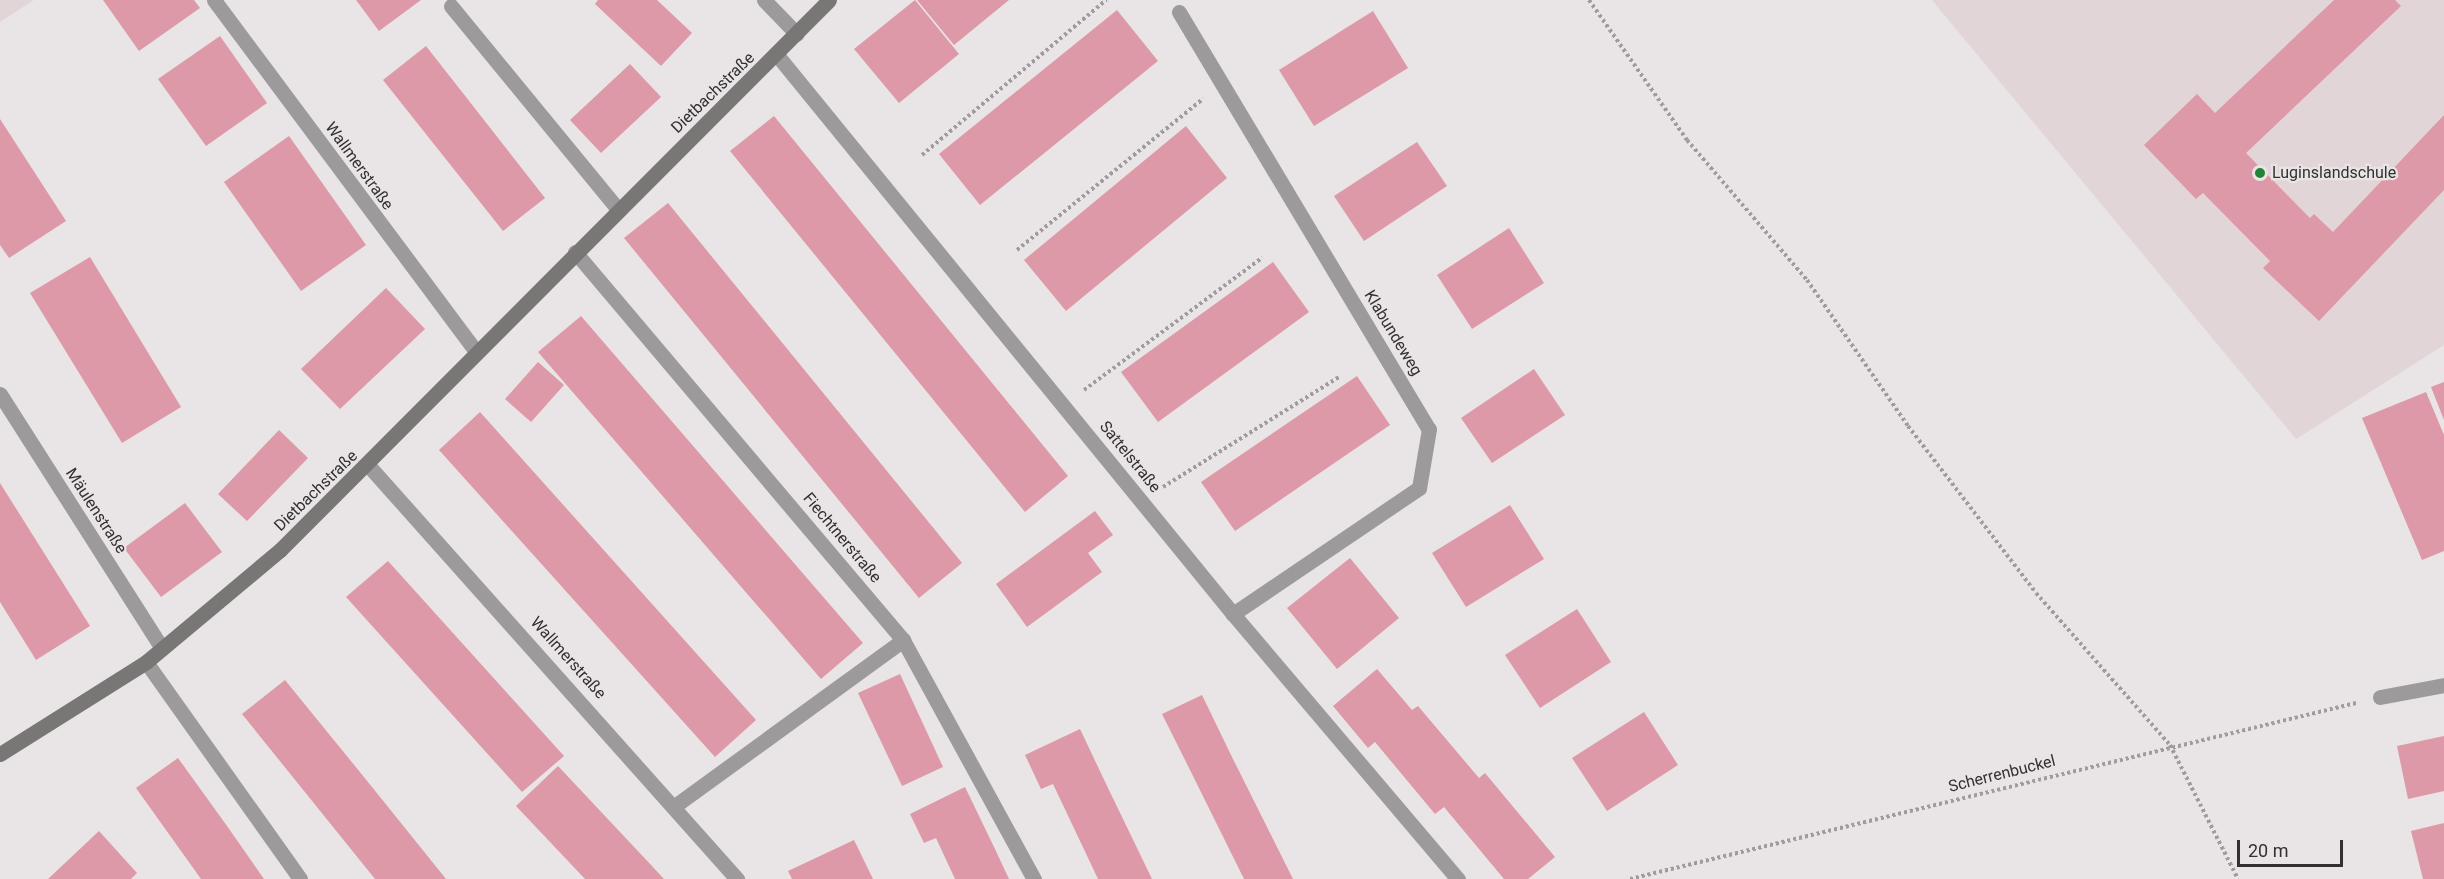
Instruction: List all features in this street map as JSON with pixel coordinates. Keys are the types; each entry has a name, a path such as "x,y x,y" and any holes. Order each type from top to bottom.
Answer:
{"main road":[{"name":"Dietbachstraße","path":"0,754 146,662 280,550 368,465 618,209 777,55 830,0"}],"street":[{"name":"Wallmerstraße","path":"214,0 476,352"},
{"path":"764,0 797,34"},
{"path":"451,6 618,209"},
{"name":"Klabundeweg","path":"1179,12 1429,429 1419,488 1233,614"},
{"name":"Sattelstraße","path":"777,55 1233,614 1458,879"},
{"name":"Fiechtnerstraße","path":"575,252 903,640 1034,879"},
{"name":"Mäulenstraße","path":"0,394 162,648"},
{"name":"Wallmerstraße","path":"368,465 676,805 737,879"},
{"path":"676,805 903,640"},
{"path":"146,662 300,879"},
{"path":"2380,698 2444,685"}],"path":[{"path":"922,155 1106,0"},
{"path":"1589,0 1687,140 1807,280 1908,426 2036,593 2170,745 2238,879"},
{"path":"1017,250 1222,83"},
{"path":"1064,405 1262,258"},
{"path":"1142,501 1339,377"},
{"name":"Scherrenbuckel","path":"1630,879 2170,745 2380,698"}],"shaded area":[{"path":"0,0 34,0 0,22"},
{"name":"Luginslandschule","path":"1932,0 2444,0 2444,345 2296,439"}],"building":[{"path":"103,0 194,0 200,8 139,51"},
{"path":"356,0 421,0 379,31"},
{"path":"598,0 657,0 692,33 661,66 595,4"},
{"path":"915,0 959,54 899,103 854,49"},
{"path":"917,0 1009,0 954,45"},
{"path":"2334,0 2395,0 2401,6 2246,153 2310,218 2314,214 2333,232 2444,115 2444,190 2319,321 2263,268 2270,261 2203,193 2196,199 2144,145 2197,94 2215,113"},
{"path":"1117,10 1158,61 980,205 939,154"},
{"path":"1373,11 1408,68 1314,126 1279,70"},
{"path":"220,36 267,103 206,146 158,79"},
{"path":"426,46 545,198 503,231 383,80"},
{"path":"630,64 661,97 601,153 570,120"},
{"path":"774,116 1068,476 1025,512 730,151"},
{"path":"0,119 66,221 9,258 0,245"},
{"path":"1186,126 1227,178 1066,311 1024,260"},
{"path":"289,136 366,245 301,291 224,182"},
{"path":"1417,142 1447,186 1364,241 1334,196"},
{"path":"668,203 962,563 919,598 624,238"},
{"path":"1509,228 1544,283 1472,329 1437,275"},
{"path":"90,257 181,407 122,443 30,293"},
{"path":"1273,262 1309,312 1158,422 1121,372"},
{"path":"386,288 425,329 340,409 301,369"},
{"path":"581,316 863,643 821,679 538,352"},
{"path":"538,362 564,385 531,422 505,399"},
{"path":"1534,369 1565,415 1492,463 1461,418"},
{"path":"1357,376 1390,425 1235,531 1201,482"},
{"path":"2444,382 2444,420 2431,387"},
{"path":"2426,392 2444,435 2444,551 2422,560 2362,418"},
{"path":"480,412 756,720 715,757 439,450"},
{"path":"279,430 308,458 247,521 218,494"},
{"path":"0,483 90,626 36,660 0,602"},
{"path":"185,503 222,552 161,597 124,548"},
{"path":"1510,505 1544,559 1466,607 1432,553"},
{"path":"1095,511 1113,535 1088,553 1102,572 1027,627 996,584"},
{"path":"1350,558 1399,618 1337,669 1287,608"},
{"path":"388,561 564,756 522,792 346,597"},
{"path":"1577,609 1611,662 1540,708 1505,655"},
{"path":"1377,669 1412,710 1418,706 1479,778 1485,773 1555,857 1528,879 1504,879 1444,807 1435,814 1375,742 1368,748 1333,706"},
{"path":"900,674 943,767 902,786 858,693"},
{"path":"285,680 446,879 375,879 242,714"},
{"path":"1202,695 1293,879 1244,879 1162,714"},
{"path":"1644,712 1678,765 1607,811 1572,758"},
{"path":"1080,729 1152,879 1098,879 1053,784 1041,789 1025,755"},
{"path":"2444,736 2444,791 2408,799 2397,746"},
{"path":"178,758 264,879 201,879 136,788"},
{"path":"558,766 664,879 585,879 516,806"},
{"path":"965,787 1009,879 955,879 936,838 924,843 910,814"},
{"path":"2444,823 2444,879 2423,879 2411,831"},
{"path":"99,831 137,873 131,879 48,879"},
{"path":"854,840 873,879 792,879 788,871"}],"place":[{"name":"Luginslandschule","path":"2260,173"}]}
